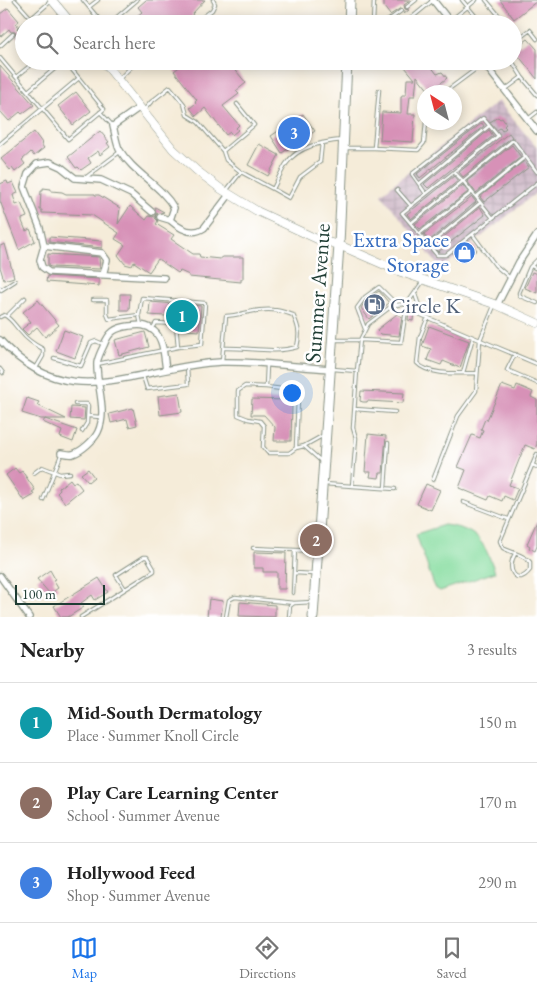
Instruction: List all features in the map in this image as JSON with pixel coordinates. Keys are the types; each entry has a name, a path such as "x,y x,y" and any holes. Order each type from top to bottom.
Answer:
{"main road":[{"path":"52,0 64,15"},
{"path":"349,15 350,0"},
{"path":"110,70 173,149 196,170 257,212 317,239 339,245 401,272 496,305 537,323"},
{"name":"Summer Avenue","path":"313,617 339,245 347,70"}],"street":[{"path":"433,0 445,15"},
{"path":"489,70 537,131"},
{"path":"142,109 114,126 118,147 129,164 169,199 174,208 170,220"},
{"path":"152,212 131,194 101,180 75,178 61,167 50,162 37,164 28,174 24,186 40,228 44,246 40,260 42,267 50,272 164,278"},
{"path":"160,217 170,220 178,228 199,232 204,228 227,193"},
{"path":"496,305 537,235"},
{"path":"44,246 102,253 106,260 103,275"},
{"path":"61,453 72,454 88,444 98,430 102,417 97,364 106,338 112,331 141,325 152,329 159,337 166,370"},
{"path":"0,340 19,360 35,370 55,379 66,381 99,383 187,366 221,362 331,369"},
{"path":"0,576 29,617"}],"lane":[{"path":"15,0 28,15"},
{"path":"34,15 52,0"},
{"path":"83,0 96,15"},
{"path":"89,7 98,0"},
{"path":"119,15 137,0"},
{"path":"204,15 215,6 213,0"},
{"path":"373,15 374,0"},
{"path":"407,7 416,0"},
{"path":"415,15 433,0"},
{"path":"462,0 474,15"},
{"path":"458,15 476,0"},
{"path":"486,0 498,15"},
{"path":"397,15 401,11"},
{"path":"522,36 530,30 537,39"},
{"path":"0,46 13,34"},
{"path":"0,58 68,139 104,109 72,70"},
{"path":"16,77 25,70"},
{"path":"28,91 53,70"},
{"path":"118,80 128,70"},
{"path":"454,85 473,70"},
{"path":"518,70 537,95"},
{"path":"505,90 522,77"},
{"path":"0,144 79,78"},
{"path":"142,109 170,87 184,104 187,116 198,122 223,152 226,160 241,172 289,198 300,177 320,162 322,142"},
{"path":"374,148 379,90"},
{"path":"223,152 254,124 236,104"},
{"path":"100,112 114,126"},
{"path":"528,119 537,112"},
{"path":"426,194 412,174 483,118 498,136 454,172 402,213 437,254 446,254 473,235 537,183"},
{"path":"419,184 489,126"},
{"path":"273,189 286,164 311,146 322,142 374,148 418,150 424,143 425,130"},
{"path":"411,223 513,140 537,172"},
{"path":"84,179 121,151"},
{"path":"476,197 526,157"},
{"path":"227,193 241,172"},
{"path":"454,172 493,218"},
{"path":"397,190 410,206"},
{"path":"420,234 472,192"},
{"path":"429,245 480,203"},
{"path":"473,235 495,266 511,279"},
{"path":"537,260 531,266 519,295 537,302"},
{"path":"531,266 537,269"},
{"path":"333,340 401,342 407,304 424,280"},
{"path":"0,288 0,290 15,281"},
{"path":"365,329 357,308 365,297 379,287 397,305"},
{"path":"414,294 420,306 419,314 537,364"},
{"path":"0,317 7,316 25,298"},
{"path":"97,364 162,350 202,344 205,303 142,298 139,315 141,325"},
{"path":"93,300 107,300 109,319 139,315"},
{"path":"352,486 356,438 353,428 356,371 360,340 368,324 392,305 407,304"},
{"path":"433,480 458,416 476,391 480,340 496,305"},
{"path":"221,362 226,316 241,315 259,310 276,310 293,315 299,326 297,347 286,350 240,347 223,348"},
{"path":"7,316 21,333 33,344 43,349 43,356 35,370"},
{"path":"428,318 420,337 418,363 420,367 445,374 477,373"},
{"path":"152,329 156,323 176,324 178,347"},
{"path":"463,373 473,337"},
{"path":"54,358 81,366 91,343 96,341 104,344"},
{"path":"515,354 507,370 537,383"},
{"path":"266,387 267,365"},
{"path":"143,375 147,388 188,384 187,366"},
{"path":"0,369 3,373"},
{"path":"331,369 356,371"},
{"path":"296,448 298,398 290,390 245,386 238,391 238,415 260,421 264,426 263,447 268,453 289,453 326,434"},
{"path":"75,404 87,404 88,406 89,416 82,431"},
{"path":"355,409 395,412"},
{"path":"89,416 102,417"},
{"path":"385,488 388,443"},
{"path":"304,446 324,464"},
{"path":"43,500 61,453"},
{"path":"515,554 510,563 510,568 516,576 524,576 530,570 530,562 524,557 503,548 500,544 508,519 537,454"},
{"path":"532,465 537,467"},
{"path":"34,473 42,467 63,474 70,473"},
{"path":"323,484 395,489"},
{"path":"463,502 508,519"},
{"path":"252,548 318,551"},
{"path":"293,593 295,550"},
{"path":"81,617 125,589 154,569 147,557 144,557 116,575 125,589"},
{"path":"294,573 316,574"},
{"path":"226,617 230,600 235,597 294,603 314,602"},
{"path":"289,617 290,606 294,603"}],"shaded area":[{"path":"498,101 537,148 537,192 441,269 381,194"}],"green space":[{"path":"444,525 465,530 478,539 483,545 495,572 440,591 435,588 416,534"}],"building":[{"path":"146,0 205,0 192,15 138,15 142,12 138,7"},
{"path":"384,0 411,0 404,5 405,9 409,10 404,14 404,10 401,8 390,15 384,7"},
{"path":"500,0 537,0 519,15 511,15"},
{"path":"8,8 15,16 15,32 11,32 9,29 0,37 0,14"},
{"path":"528,39 537,49 537,79 522,60 522,44"},
{"path":"0,66 34,105 22,114 20,112 9,121 0,111"},
{"path":"235,70 246,83 236,91 239,94 223,106 239,125 236,128 238,130 232,135 230,132 226,135 205,108 196,116 190,108 197,100 174,71"},
{"path":"408,70 434,70 437,74 442,72 447,78 438,85 424,85 417,76 415,96 410,96 408,114 415,114 413,142 380,140 382,112 401,113 401,97 406,95 407,79 415,79"},
{"path":"76,92 91,111 73,125 58,106"},
{"path":"303,114 315,131 305,138 304,135 282,153 271,136"},
{"path":"498,117 502,118 506,124 504,126 506,128 502,131 500,128 497,130 490,122"},
{"path":"482,123 484,126 420,178 417,174"},
{"path":"489,130 493,136 428,188 424,184"},
{"path":"100,131 109,142 107,143 110,147 100,155 98,151 88,158 91,163 81,170 78,167 76,168 68,157"},
{"path":"34,132 44,148 34,156 31,152 22,160 25,164 15,172 12,168 10,170 1,159"},
{"path":"509,133 512,137 463,177 459,172"},
{"path":"259,144 279,155 268,176 248,165"},
{"path":"512,145 521,157 476,193 467,181"},
{"path":"524,161 529,167 484,202 480,197"},
{"path":"454,176 458,181 411,219 407,214"},
{"path":"7,181 8,184 13,182 18,193 13,195 16,205 21,203 27,217 22,219 22,221 26,231 30,229 35,241 19,250 0,201 0,184"},
{"path":"463,185 468,192 420,229 415,224"},
{"path":"43,188 66,194 99,195 120,208 118,224 130,206 146,220 149,216 153,217 156,215 155,218 158,221 156,224 174,235 171,239 193,254 199,254 200,257 220,259 223,257 243,257 243,279 241,279 241,282 189,277 189,275 180,271 178,273 158,259 149,272 134,262 132,266 125,264 118,255 125,245 115,239 119,233 92,215 42,213 42,210 40,210 41,191 43,191"},
{"path":"472,197 476,202 429,241 424,234"},
{"path":"155,207 164,212 156,214"},
{"path":"480,207 485,215 438,252 433,246"},
{"path":"49,237 102,241 102,248 49,242"},
{"path":"5,244 14,277 4,280 0,267 0,246"},
{"name":"Extra Space Storage","path":"467,244 470,247 473,245 477,250 457,260 453,253"},
{"path":"48,254 99,257 100,269 51,267 48,266"},
{"path":"532,272 537,274 537,293 525,288"},
{"path":"47,276 99,279 99,286 46,282"},
{"name":"Circle K","path":"379,291 389,303 369,319 361,308 366,300"},
{"path":"120,294 130,294 129,310 120,310"},
{"path":"38,300 59,325 45,337 37,327 28,335 22,329 31,322 23,312"},
{"path":"150,302 201,306 199,331 185,330 185,322 180,322 181,317 149,315"},
{"path":"409,310 414,311 413,321 408,320"},
{"path":"397,314 402,317 399,336 380,334 377,331 378,329"},
{"path":"429,326 469,341 460,368 443,361 441,365 427,360 431,349 422,346"},
{"path":"64,330 83,337 75,358 56,351"},
{"path":"145,332 149,347 119,355 115,340"},
{"path":"502,385 515,390 517,385 533,392 531,397 537,400 537,444 535,449 525,445 509,485 518,488 513,500 504,496 502,501 490,496 488,500 459,488 466,470 458,467 472,435 480,438 485,419 487,420"},
{"path":"361,391 404,393 403,403 363,402 360,401"},
{"path":"179,393 182,412 160,415 158,396"},
{"path":"27,398 39,402 37,405 66,419 41,419 22,413"},
{"path":"252,399 287,400 292,405 291,441 274,441 275,427 264,415 251,415"},
{"path":"71,407 85,408 84,420 70,419"},
{"path":"133,408 137,425 129,427 127,419 111,423 109,414"},
{"path":"45,419 77,430 73,442 60,437 62,431 43,422"},
{"path":"368,434 386,436 383,473 380,473 379,478 370,477 371,472 365,472"},
{"path":"15,468 19,473 22,471 35,490 32,492 34,495 24,501 6,475"},
{"path":"88,469 94,477 88,482 81,474"},
{"path":"70,479 73,483 76,481 82,489 65,503 57,493 60,490 59,488"},
{"path":"426,484 440,490 431,510 417,504"},
{"path":"537,521 537,546 535,551 529,548 530,546 527,544"},
{"path":"254,552 286,553 285,589 277,589 277,572 263,572 263,568 254,568"},
{"path":"50,570 58,588 50,594 37,579"},
{"path":"99,578 108,592 95,600 92,595 81,603 84,607 68,617 61,617 54,606"},
{"path":"209,599 223,601 221,617 207,617"},
{"path":"240,602 275,605 275,617 239,616"}],"place":[{"name":"Hollywood Feed","path":"294,133"},
{"name":"Extra Space Storage","path":"465,252"},
{"name":"Circle K","path":"374,305"},
{"name":"Mid-South Dermatology","path":"182,316"},
{"name":"Play Care Learning Center","path":"316,540"}]}
